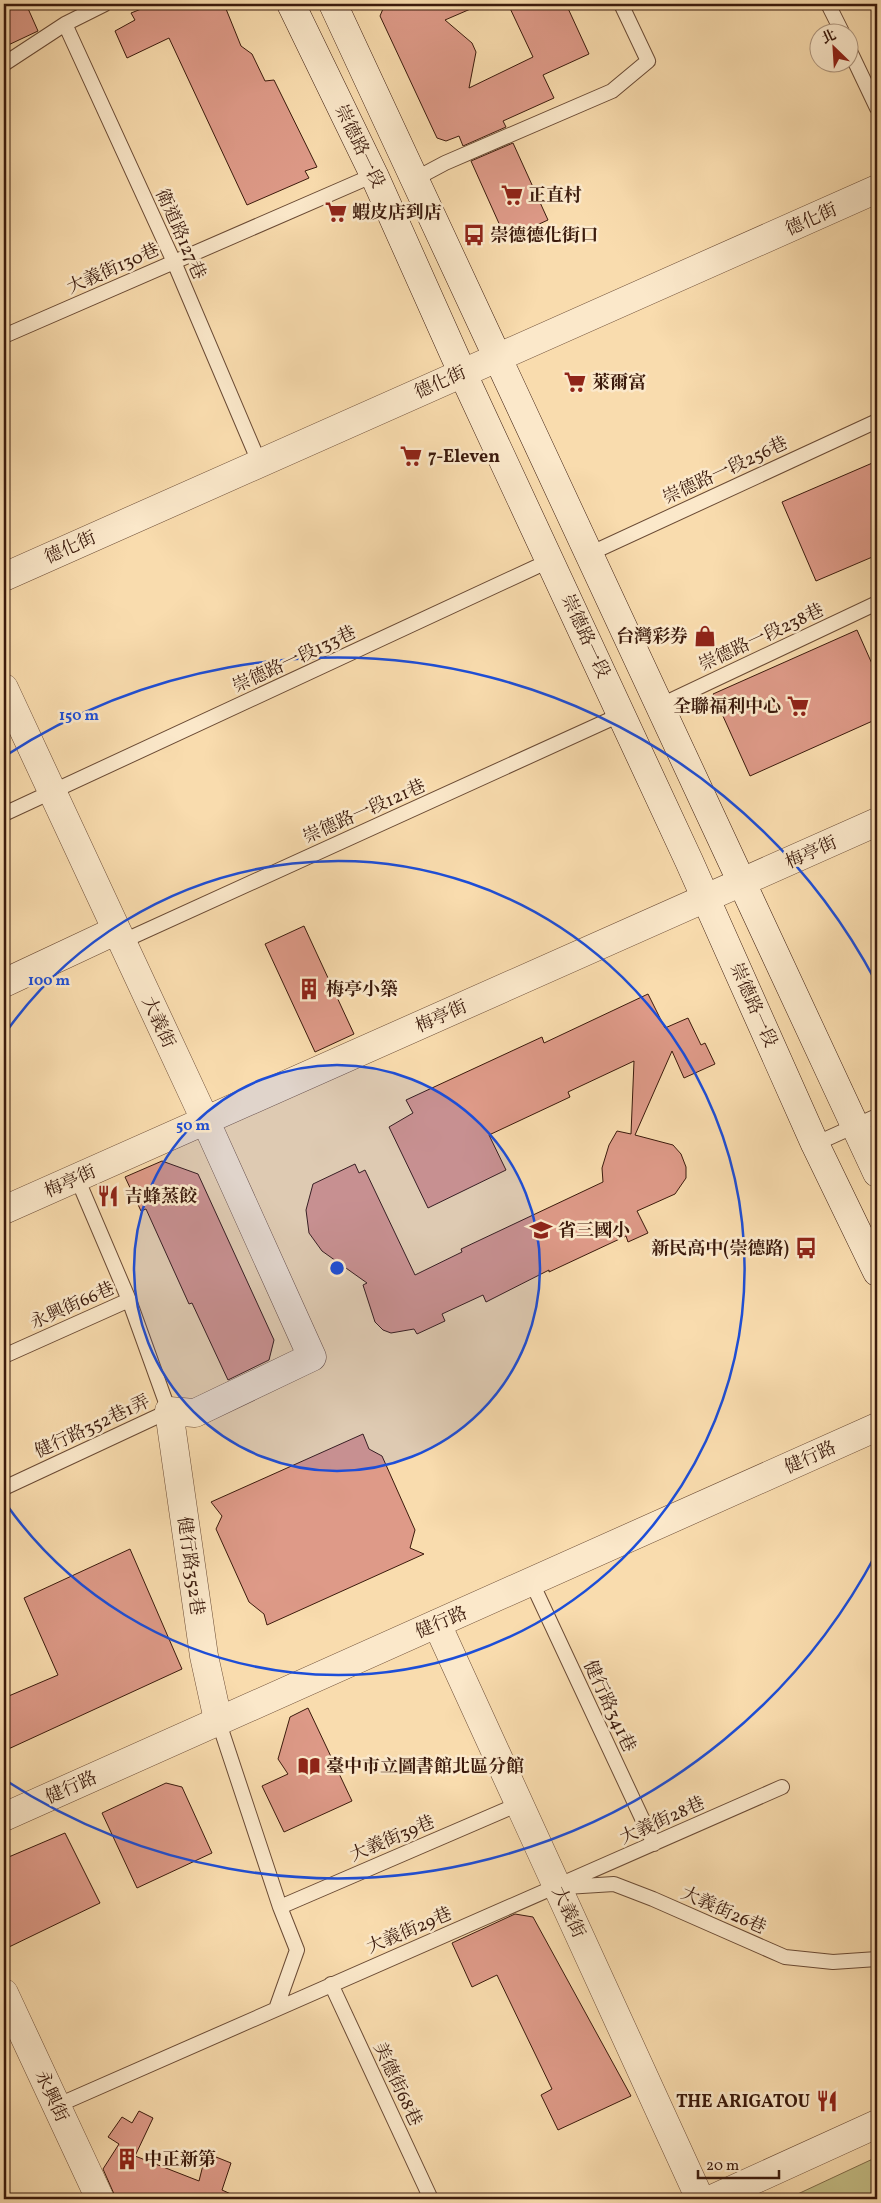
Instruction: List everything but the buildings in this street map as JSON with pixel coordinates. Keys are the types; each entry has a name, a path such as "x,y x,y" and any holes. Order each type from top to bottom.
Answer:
{"street":[{"name":"崇德路一段","path":"291,4 374,175 462,372 622,714 815,1144 877,1272"},
{"name":"崇德路一段","path":"336,5 415,179 743,883 866,1120 877,1173"},
{"name":"德化街","path":"4,577 259,462 877,189"},
{"name":"大義街","path":"4,688 206,1122 312,1356 195,1413 169,1411"},
{"name":"梅亭街","path":"4,1210 206,1122 877,822"},
{"path":"4,983 118,936"},
{"name":"健行路352巷","path":"169,1411 204,1656 218,1720"},
{"name":"健行路","path":"4,1817 218,1720 532,1583 877,1426"},
{"name":"大義街","path":"437,1624 700,2199"},
{"name":"永興街","path":"4,1993 100,2199"},
{"path":"712,2199 877,2124"}],"lane":[{"path":"4,64 65,24 105,4"},
{"path":"415,179 445,163 612,91 648,61 622,4"},
{"path":"828,4 837,22"},
{"name":"衛道路127巷","path":"65,24 174,262 259,462"},
{"path":"858,68 877,108"},
{"name":"大義街130巷","path":"4,336 374,175"},
{"name":"崇德路一段256巷","path":"589,554 877,421"},
{"name":"崇德路一段133巷","path":"4,814 551,560"},
{"name":"崇德路一段238巷","path":"661,705 877,603"},
{"name":"崇德路一段121巷","path":"118,936 622,714"},
{"path":"815,1144 866,1120"},
{"path":"77,1178 129,1300"},
{"name":"永興街66巷","path":"4,1356 129,1300 169,1411"},
{"name":"健行路352巷1弄","path":"4,1488 169,1411"},
{"name":"健行路341巷","path":"532,1583 654,1844"},
{"path":"218,1720 280,1907 297,1950 276,2009"},
{"name":"大義街28巷","path":"558,1887 782,1787"},
{"name":"大義街39巷","path":"280,1907 519,1804"},
{"name":"大義街26巷","path":"558,1887 614,1884 784,1957 833,1962 877,1959"},
{"name":"大義街29巷","path":"56,2106 331,1984 558,1887"},
{"name":"美德街68巷","path":"331,1984 431,2199"}],"shaded area":[{"path":"877,2157 877,2199 787,2199"}],"place":[{"name":"正直村","path":"512,195"},
{"name":"蝦皮店到店","path":"336,212"},
{"name":"崇德德化街口","path":"474,235"},
{"name":"萊爾富","path":"575,382"},
{"name":"7-Eleven","path":"411,456"},
{"name":"台灣彩券","path":"705,636"},
{"name":"全聯福利中心","path":"798,706"},
{"name":"梅亭小築","path":"309,989"},
{"name":"吉蜂蒸餃","path":"108,1196"},
{"name":"省三國小","path":"541,1230"},
{"name":"新民高中(崇德路)","path":"806,1248"},
{"name":"臺中市立圖書館北區分館","path":"309,1766"},
{"name":"THE ARIGATOU","path":"827,2101"},
{"name":"中正新第","path":"127,2159"}]}
